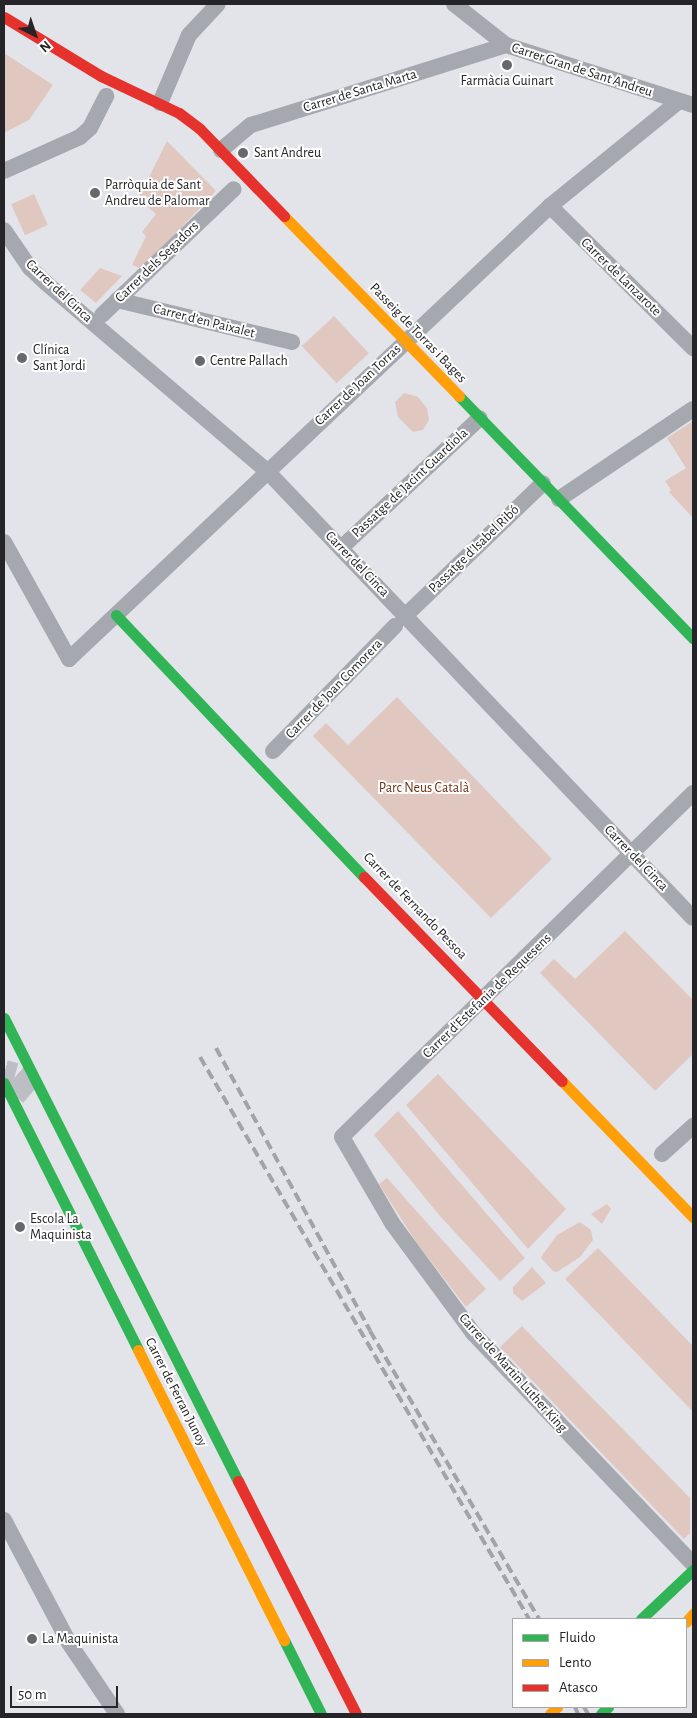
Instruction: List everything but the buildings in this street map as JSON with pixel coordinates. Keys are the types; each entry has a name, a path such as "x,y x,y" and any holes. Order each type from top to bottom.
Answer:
{"main road":[{"name":"Passeig de Torras i Bages","path":"4,17 101,76 160,103 190,120 693,638"},
{"name":"Carrer de Fernando Pessoa","path":"116,615 256,765 693,1217"},
{"path":"4,1018 356,1714"},
{"name":"Carrer de Ferran Junoy","path":"4,1083 321,1714"},
{"path":"32,1092 49,1108"},
{"path":"642,1618 693,1570"}],"street":[{"path":"160,103 189,35 218,4"},
{"name":"Carrer Gran de Sant Andreu","path":"454,4 506,46 686,103"},
{"name":"Carrer de Santa Marta","path":"221,150 252,125 506,46"},
{"path":"4,171 80,137 90,128 106,96"},
{"name":"Carrer de Joan Torras","path":"4,542 69,659 550,206 686,103"},
{"name":"Carrer dels Segadors","path":"102,315 234,189"},
{"name":"Carrer de Lanzarote","path":"550,206 693,348"},
{"name":"Carrer del Cinca","path":"4,230 30,268 46,283 267,471 341,548 400,620 693,918"},
{"name":"Carrer d'en Paixalet","path":"117,300 292,342"},
{"path":"559,500 693,409"},
{"name":"Passatge de Jacint Guardiola","path":"341,548 480,418"},
{"name":"Passatge d'Isabel Ribó","path":"400,620 543,483"},
{"name":"Carrer de Joan Comorera","path":"273,751 400,620"},
{"name":"Carrer d'Estefania de Requesens","path":"342,1137 693,793"},
{"path":"662,1154 693,1126"},
{"name":"Carrer de Martin Luther King","path":"342,1137 392,1223 473,1333 693,1564"},
{"path":"4,1520 69,1643 118,1714"}],"green space":[{"path":"4,53 53,85 29,120 4,133"},
{"path":"167,141 216,191 142,269 132,265 146,236 142,232 156,214 138,199"},
{"path":"34,194 48,225 25,235 11,204"},
{"path":"100,268 122,276 96,303 80,290"},
{"path":"334,316 369,353 337,383 302,346"},
{"path":"404,393 418,397 427,408 429,420 423,430 413,432 398,417 395,402"},
{"path":"693,421 693,518 669,492 671,490 665,481 686,468 667,438"},
{"name":"Parc Neus Català","path":"397,697 552,859 491,918 313,736 326,723 348,745"},
{"path":"625,931 693,1000 693,1054 655,1091 540,973 554,959 575,979"},
{"path":"438,1074 566,1209 528,1249 406,1105"},
{"path":"398,1111 525,1258 500,1281 439,1215 374,1135"},
{"path":"387,1178 486,1289 466,1307 416,1242 379,1184"},
{"path":"607,1204 611,1209 602,1224 591,1214"},
{"path":"580,1222 591,1230 593,1240 580,1257 557,1272 553,1271 541,1258 543,1254 557,1235"},
{"path":"598,1248 693,1346 693,1412 565,1279"},
{"path":"532,1267 546,1283 522,1301 513,1293 513,1287"},
{"path":"522,1326 690,1498 690,1533 684,1539 500,1347"}],"tunnel":[{"path":"4,1074 15,1077 32,1092"}],"railway":[{"path":"216,1048 370,1331 538,1618"},
{"path":"200,1057 528,1618"},
{"path":"575,1708 578,1714"},
{"path":"585,1708 588,1714"}],"traffic: fast":[{"path":"459,396 693,638"},
{"path":"116,615 364,877"},
{"path":"4,1018 238,1481"},
{"path":"4,1083 138,1350"},
{"path":"642,1618 693,1570"},
{"path":"284,1640 321,1714"},
{"path":"601,1714 607,1708"}],"traffic: slow":[{"path":"284,216 459,396"},
{"path":"562,1081 693,1217"},
{"path":"138,1350 284,1640"},
{"path":"687,1621 693,1614"},
{"path":"550,1714 556,1708"}],"traffic: jam":[{"path":"4,17 101,76 179,113 200,129 284,216"},
{"path":"364,877 562,1081"},
{"path":"238,1481 356,1714"}],"place":[{"name":"Farmàcia Guinart","path":"507,65"},
{"name":"Sant Andreu","path":"243,153"},
{"name":"Parròquia de Sant Andreu de Palomar","path":"95,193"},
{"name":"Clínica Sant Jordi","path":"22,358"},
{"name":"Centre Pallach","path":"200,361"},
{"name":"Escola La Maquinista","path":"20,1227"},
{"name":"La Maquinista","path":"32,1639"}]}
